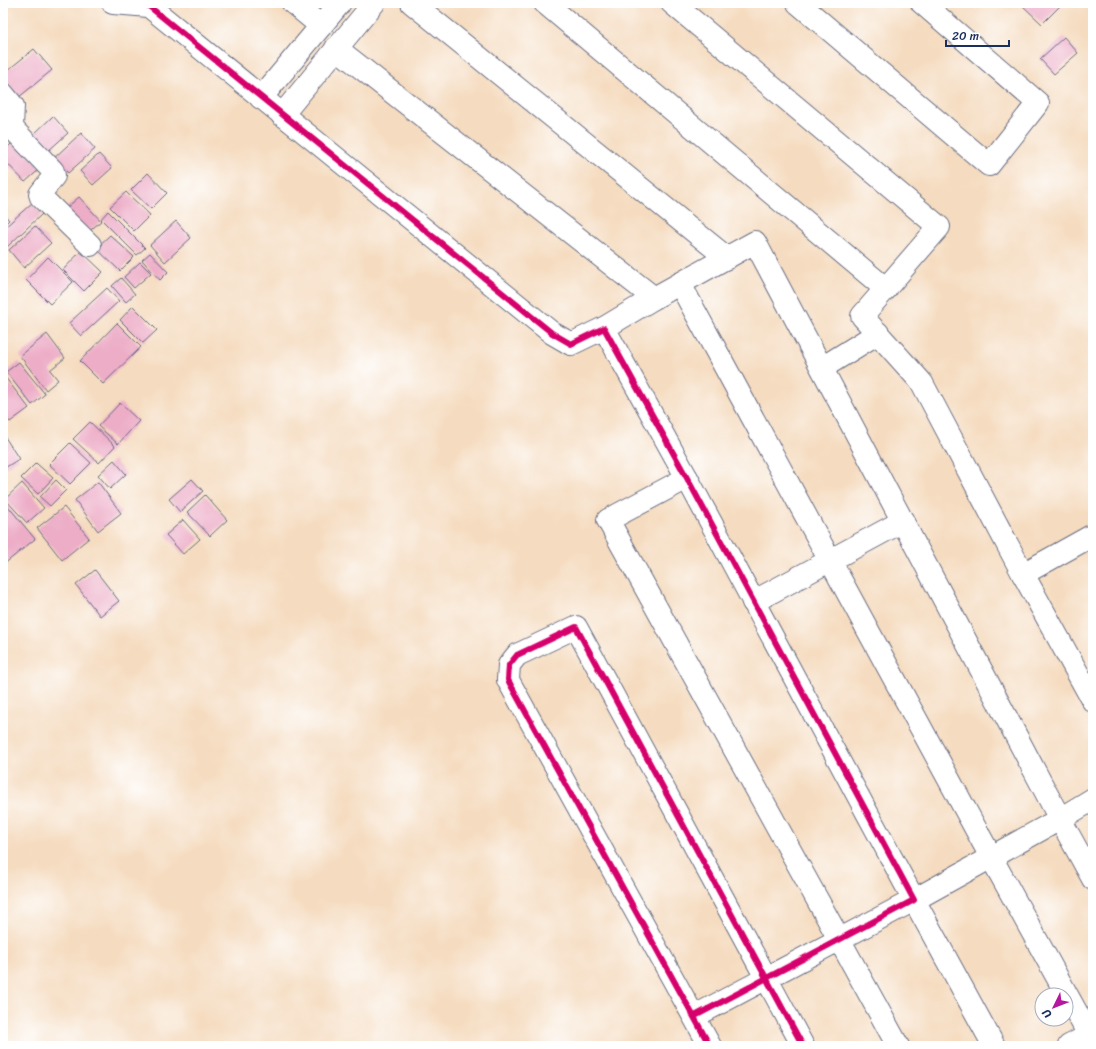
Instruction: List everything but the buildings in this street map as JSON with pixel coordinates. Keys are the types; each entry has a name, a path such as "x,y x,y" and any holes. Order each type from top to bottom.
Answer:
{"street":[{"path":"113,3 147,5 552,334 571,344 604,328 654,298 756,242 1093,879"},
{"path":"293,3 322,26"},
{"path":"261,98 340,3"},
{"path":"282,115 374,3"},
{"path":"412,3 727,258"},
{"path":"545,3 886,289"},
{"path":"672,3 939,227 862,316 922,383 1023,574 1093,701"},
{"path":"798,3 989,165 1038,103 922,3"},
{"path":"336,48 654,298"},
{"path":"3,94 13,106 12,126 14,130 53,171 54,176 40,194 41,197 90,245"},
{"path":"680,284 991,857 1091,1034 1069,1046"},
{"path":"604,328 687,478 994,1046"},
{"path":"822,368 878,334"},
{"path":"687,478 608,520 898,1046"},
{"path":"753,602 903,521"},
{"path":"1023,574 1093,535"},
{"path":"710,1046 695,1016 508,680 509,665 517,654 576,627 803,1046"},
{"path":"695,1016 914,900 1060,819 1093,799"}],"cycle path":[{"path":"145,3 552,333 571,344 604,328 687,478 914,900 695,1016"},
{"path":"710,1046 508,680 509,665 517,655 576,627 803,1046"}]}
